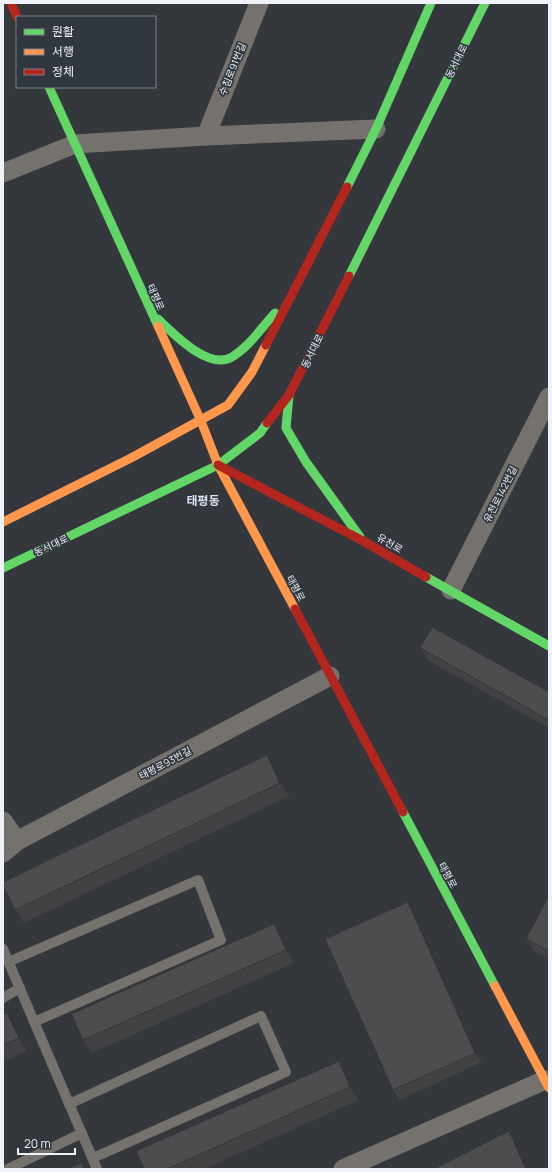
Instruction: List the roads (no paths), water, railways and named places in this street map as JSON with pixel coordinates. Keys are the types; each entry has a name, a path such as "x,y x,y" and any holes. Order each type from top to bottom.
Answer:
{"street":[{"path":"11,3 17,16"},
{"name":"수침로91번길","path":"206,136 259,3"},
{"path":"3,522 131,458 228,405 252,372 376,129 431,3"},
{"name":"동서대로","path":"3,568 218,465 260,433 290,396 485,3"},
{"name":"태평로","path":"49,88 201,421 218,465 547,1084"},
{"path":"3,172 74,144 206,136 376,129"},
{"path":"152,313 196,353 219,360 232,358 292,295"},
{"path":"290,396 286,428 306,462 363,541"},
{"name":"유천로142번길","path":"450,590 547,406"},
{"name":"유천로","path":"218,465 363,541 549,646"},
{"name":"태평로93번길","path":"10,847 330,676"},
{"path":"3,821 10,847"},
{"path":"342,1169 547,1084"}],"lane":[{"path":"8,962 198,880 221,940 34,1022"},
{"path":"3,949 97,1169"},
{"path":"3,998 20,988"},
{"path":"69,1104 260,1016 286,1072 93,1158"},
{"path":"8,1169 82,1133"}],"district":[{"name":"태평동","path":"203,500"}]}
